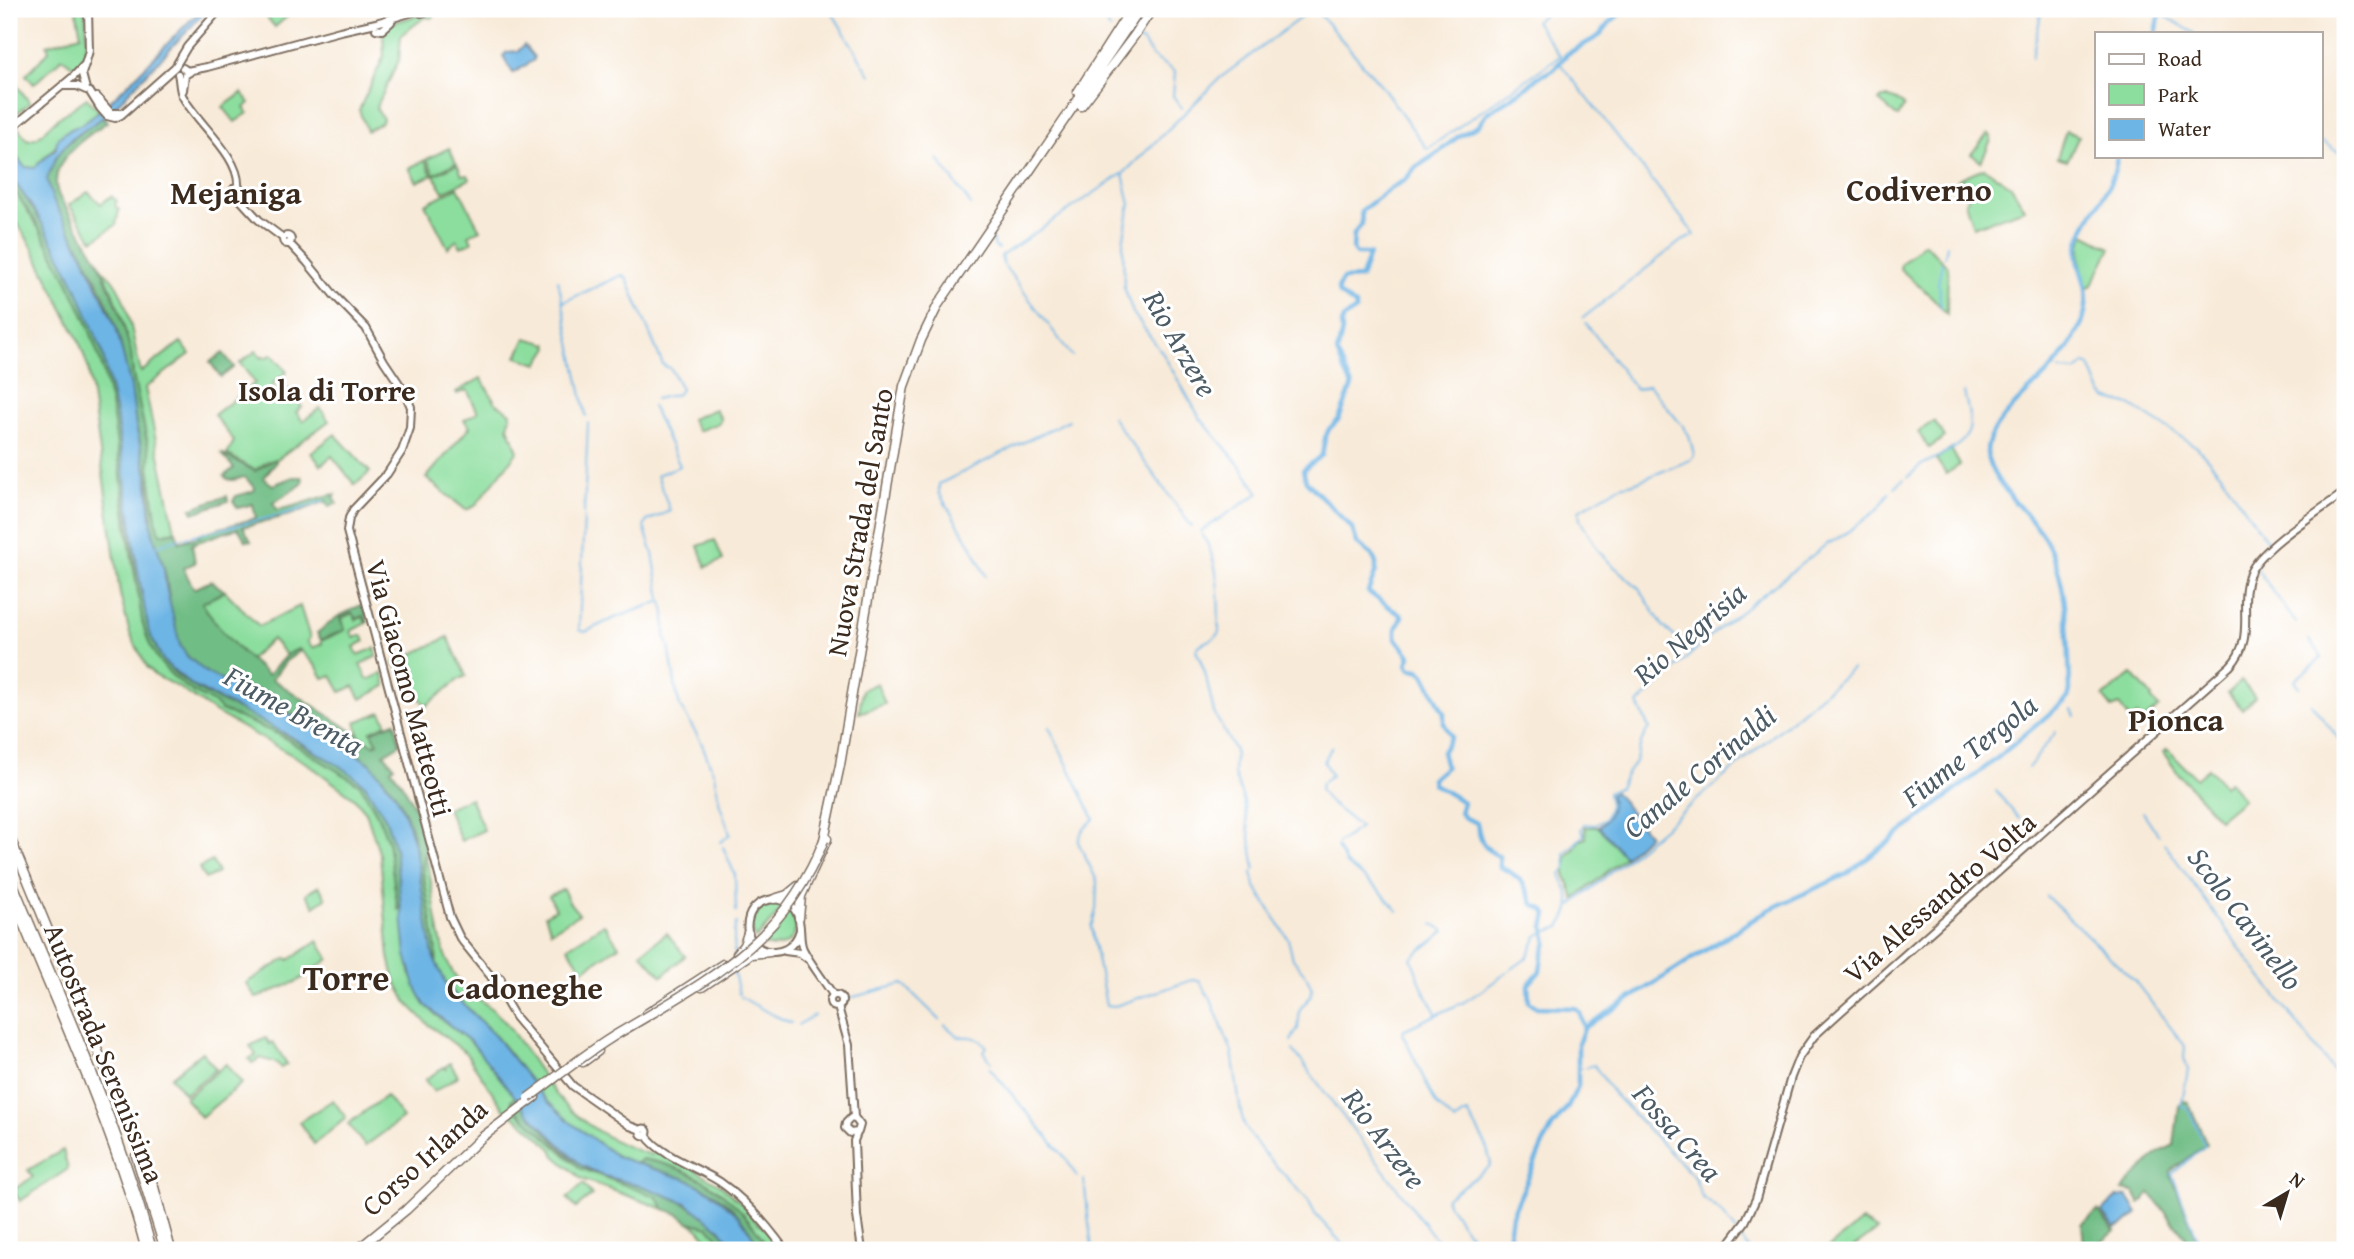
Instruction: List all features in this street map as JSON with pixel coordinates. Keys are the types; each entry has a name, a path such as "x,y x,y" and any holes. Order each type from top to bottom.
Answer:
{"highway":[{"path":"1054,137 1063,117 1130,9"},
{"name":"Nuova Strada del Santo","path":"529,1099 623,1032 718,972 758,942 798,894 824,840 831,812 904,386 912,361 938,305 1140,9"},
{"path":"1054,137 1100,82 1152,9"},
{"path":"775,899 795,890 816,850 844,740"},
{"path":"799,918 801,896 824,850 835,811 845,755 844,740"},
{"path":"9,835 154,1187 171,1250"},
{"path":"9,845 130,1138 165,1250"},
{"name":"Autostrada Serenissima","path":"9,874 117,1136 152,1250"},
{"name":"Autostrada Serenissima","path":"9,890 114,1145 146,1250"},
{"path":"701,983 739,952 748,933"},
{"path":"623,1032 751,954 770,952"},
{"name":"Corso Irlanda","path":"351,1250 403,1208 479,1135 529,1099"},
{"name":"Corso Irlanda","path":"357,1250 406,1210 481,1138 529,1099"}],"main road":[{"path":"9,130 63,86 78,79 89,51 88,9"},
{"path":"182,96 179,70 182,57 220,9"},
{"path":"78,79 109,114 117,114 125,111 164,76 179,70 187,71 377,25 429,9"},
{"path":"182,96 185,75 207,66"},
{"path":"179,70 190,72"},
{"path":"179,70 184,86"},
{"path":"63,86 81,87 90,92"},
{"name":"Via Giacomo Matteotti","path":"182,96 231,162 238,177 238,192 247,206 267,228 286,241 370,333 384,361 406,394 411,413 409,433 400,456 353,510 347,531 451,920 465,945 495,982 515,1017 573,1086 643,1133 652,1142 735,1194 785,1250"},
{"name":"Via Alessandro Volta","path":"1724,1250 1745,1222 1756,1199 1799,1057 1820,1030 2235,661 2246,636 2246,586 2255,564 2264,553 2345,492"},
{"path":"811,961 800,953 770,952 754,943 748,933 753,909 762,902 775,899 792,907 799,918 802,947 834,995 841,998 842,1002 838,1007 849,1045 853,1111 852,1119 845,1126 853,1133 857,1216 862,1250"},
{"path":"780,952 793,944 800,930"},
{"path":"852,1119 860,1125 853,1133"}],"green space":[{"path":"76,9 85,9 87,41 82,63 78,70 62,58 34,84 26,75 49,51 47,45 81,35"},
{"path":"273,9 296,9 275,27 265,15"},
{"path":"431,12 434,16 432,18 425,17 401,35 399,60 376,108 383,119 382,122 367,131 359,110 384,56 383,32 391,23"},
{"path":"9,74 30,103 12,117 9,112"},
{"path":"242,93 250,103 244,108 248,113 235,122 223,107"},
{"path":"87,98 99,111 68,134 34,168 25,167 9,149 9,126 17,127 28,140 38,137 57,119"},
{"path":"1882,98 1902,103 1904,107 1898,117 1879,101"},
{"path":"104,117 107,122 78,144 61,163 56,186 60,198 99,262 119,310 131,352 133,375 150,454 149,467 160,534 176,531 179,542 256,518 253,504 238,508 233,501 236,496 254,491 255,487 244,477 233,480 224,476 234,468 221,453 255,471 275,459 276,462 263,478 273,485 293,477 302,477 302,484 273,503 277,509 336,494 334,498 337,503 329,507 326,501 293,514 243,527 251,541 246,541 238,528 192,544 195,563 183,568 194,589 211,581 225,591 202,603 232,642 268,675 286,655 298,649 300,651 286,661 272,679 374,745 378,743 371,732 395,722 400,744 384,754 394,766 391,769 409,796 422,827 425,851 423,871 436,963 425,921 412,834 395,794 382,777 366,761 331,736 205,672 189,658 178,641 172,621 164,568 153,533 147,473 117,330 94,274 54,206 48,189 48,171 59,152"},
{"path":"2066,131 2079,136 2067,161 2057,158"},
{"path":"1988,134 1991,140 1981,162 1971,154"},
{"path":"449,148 456,163 434,174 427,159"},
{"path":"425,160 432,175 417,182 409,168"},
{"path":"457,164 462,175 468,175 470,179 443,192 434,175"},
{"path":"1984,168 2011,186 2025,209 1973,227 1965,202 1968,199 1958,179"},
{"path":"9,174 66,264 98,337 116,416 146,615 151,637 161,657 176,674 194,687 269,725 347,770 367,786 384,812 394,843 401,906 398,910 388,841 377,814 360,785 278,734 221,710 174,677 154,653 142,620 111,404 101,363 86,320 67,280 35,221 9,183"},
{"path":"9,183 37,225 74,292 101,363 114,421 142,620 154,653 174,677 221,710 278,734 360,785 377,814 388,841 398,909 401,906 410,973 423,1001 436,1015 472,1043 516,1097 511,1101 518,1112 580,1168 657,1197 664,1209 582,1179 555,1156 552,1149 526,1125 503,1108 465,1052 429,1025 407,1003 394,978 389,957 380,855 366,812 354,798 308,764 213,711 178,687 156,676 147,667 130,634 120,594 88,367 79,341 31,245 9,210"},
{"path":"458,187 480,230 469,235 472,242 461,247 457,240 448,248 425,204"},
{"path":"88,192 101,204 111,196 117,201 115,205 119,210 116,225 93,240 69,205"},
{"path":"2084,234 2111,248 2091,287 2087,288 2081,261"},
{"path":"1924,243 1948,266 1947,314 1900,269 1901,264"},
{"path":"102,270 119,289 124,302 141,372 181,342 190,354 145,388 175,531 161,534 157,526 149,467 150,454 136,394 129,347 118,307"},
{"path":"526,338 548,344 549,347 538,364 517,357"},
{"path":"256,351 262,358 272,354 287,372 272,384 280,394 287,388 302,407 296,412 303,421 320,408 329,421 276,460 268,461 255,470 227,454 234,441 214,415 255,383 240,363"},
{"path":"223,353 234,367 221,377 210,362"},
{"path":"481,378 496,403 511,413 508,427 518,451 475,506 466,510 426,478 470,427 464,420 478,412 467,390 457,394 456,392"},
{"path":"715,409 721,419 719,423 698,431 691,419"},
{"path":"1934,421 1945,437 1929,448 1918,432"},
{"path":"335,434 370,472 355,485 332,456 321,465 311,453"},
{"path":"1951,449 1960,465 1946,474 1936,459"},
{"path":"227,496 228,501 193,513 191,508"},
{"path":"715,540 723,560 706,567 698,546"},
{"path":"225,591 259,626 300,606 310,638 307,641 312,648 345,630 342,618 353,613 356,620 363,617 366,623 351,631 354,638 362,635 365,641 354,647 358,655 375,648 377,656 360,665 368,680 383,673 386,686 361,699 354,686 341,692 332,676 323,678 317,667 299,649 286,655 272,639 249,660 222,632 202,603"},
{"path":"363,604 368,622 366,623 363,616 356,619 352,613 340,618 345,630 321,640 317,633 337,617"},
{"path":"448,637 466,676 426,706 394,663"},
{"path":"2132,674 2159,707 2142,722 2137,715 2131,720 2119,705 2112,708 2103,697"},
{"path":"2241,681 2255,697 2242,709 2228,693"},
{"path":"877,683 885,704 859,713 862,690"},
{"path":"381,712 387,724 371,731 377,742 373,745 359,735 356,722"},
{"path":"2167,749 2196,778 2208,768 2224,786 2229,782 2243,799 2219,819 2178,773 2163,752"},
{"path":"470,798 484,830 461,841 447,808"},
{"path":"1585,827 1599,827 1625,857 1575,899 1565,874 1567,856 1577,846 1578,841 1586,838"},
{"path":"425,853 441,940 450,967 461,983 506,1023 564,1104 599,1132 625,1146 652,1155 655,1146 722,1186 783,1250 769,1250 746,1216 732,1202 700,1179 663,1163 642,1159 637,1164 613,1154 554,1109 496,1037 454,994 441,974 436,963 423,871"},
{"path":"212,861 218,873 205,879 199,868"},
{"path":"319,886 326,898 314,906 306,894"},
{"path":"563,889 579,914 551,931 545,915 556,909 549,896"},
{"path":"769,903 785,906 756,939 752,928 753,918 759,909"},
{"path":"790,910 796,927 790,940 777,946 760,943"},
{"path":"604,924 619,946 583,970 568,947"},
{"path":"667,933 685,956 662,976 641,953"},
{"path":"318,941 329,959 298,981 256,998 246,983"},
{"path":"266,1038 270,1044 273,1042 287,1064 281,1068 277,1063 261,1058 252,1063 249,1059 256,1055 250,1046"},
{"path":"202,1052 216,1069 185,1094 171,1077"},
{"path":"450,1063 458,1076 434,1092 425,1080 444,1067 447,1070 445,1067"},
{"path":"226,1064 242,1083 201,1117 185,1098"},
{"path":"386,1096 403,1118 365,1146 348,1124"},
{"path":"516,1097 550,1136 579,1163 600,1174 679,1200 716,1226 736,1250 729,1250 709,1227 689,1222 664,1209 657,1197 580,1168 518,1112 511,1100"},
{"path":"333,1100 346,1118 314,1144 299,1122"},
{"path":"2184,1101 2188,1102 2207,1144 2171,1171 2171,1175 2198,1242 2188,1240 2150,1193 2140,1204 2134,1192 2122,1190 2158,1153 2174,1145 2179,1106"},
{"path":"63,1150 68,1169 20,1201 13,1190 33,1177 28,1170"},
{"path":"642,1159 682,1170 717,1190 746,1216 769,1250 762,1250 738,1215 713,1193 689,1181 637,1164"},
{"path":"583,1184 592,1195 576,1208 567,1198"},
{"path":"2098,1211 2115,1231 2092,1250 2088,1250 2084,1245 2082,1224"},
{"path":"1862,1221 1877,1230 1854,1247 1856,1250 1825,1250"},
{"path":"689,1222 709,1227 729,1250 717,1250 699,1229"}],"water":[{"path":"202,9 208,9 108,114 71,139 56,157 47,179 53,200 83,255 116,327 131,387 147,476 152,530 164,569 180,645 187,656 207,673 307,723 371,764 396,795 406,817 415,848 433,956 449,989 495,1036 546,1100 570,1122 618,1157 691,1181 711,1192 739,1216 762,1250 736,1250 720,1229 686,1203 645,1187 604,1176 581,1165 528,1113 472,1043 425,1005 415,986 406,955 395,848 386,819 365,785 346,770 288,735 193,686 164,662 149,633 116,414 102,351 62,259 35,211 9,174 9,149 25,167 34,168 56,148 59,137 105,106"},
{"path":"524,45 534,60 513,73 503,56 507,52 518,51"},
{"path":"1615,792 1649,835 1625,857 1599,827 1609,812 1610,794"},
{"path":"2127,1196 2138,1213 2124,1225 2115,1228 2102,1212 2117,1197"}],"waterway":[{"path":"830,9 870,75"},
{"name":"Rio Arzere","path":"1108,9 1106,23 1110,29"},
{"name":"Rio Arzere","path":"1201,531 1259,493 1200,418 1163,354 1133,313 1124,287 1123,242 1130,204 1123,174 1220,78 1312,9"},
{"path":"1315,9 1381,85 1427,149 1560,56 1535,21 1551,9"},
{"path":"1584,1028 1580,1013 1575,1008 1537,1007 1529,1002 1528,985 1540,971 1547,943 1544,927 1547,914 1533,904 1518,877 1500,867 1499,856 1483,843 1477,823 1460,813 1463,802 1433,784 1432,779 1446,767 1442,752 1451,737 1444,723 1444,713 1424,674 1410,669 1407,664 1410,656 1396,638 1396,629 1402,616 1368,592 1376,571 1372,555 1357,543 1352,528 1306,481 1303,470 1322,455 1325,438 1329,429 1339,419 1352,386 1337,353 1341,324 1344,318 1356,310 1356,306 1339,294 1338,288 1343,279 1361,278 1369,254 1356,254 1353,250 1354,234 1362,224 1361,211 1405,180 1416,167 1460,135 1478,126 1487,113 1538,77 1553,70 1567,54 1599,36 1610,22 1626,9"},
{"name":"Rio Negrisia","path":"2032,57 2042,9"},
{"name":"Fiume Tergola","path":"2156,32 2161,9"},
{"path":"2160,13 2192,32"},
{"name":"Rio Arzere","path":"1136,40 1143,42 1152,56 1175,72 1173,96 1182,108"},
{"path":"1559,62 1695,235 1680,242 1583,318"},
{"path":"2322,142 2339,152"},
{"name":"Fiume Tergola","path":"1513,1250 1509,1234 1512,1215 1544,1142 1578,1086 1578,1044 1584,1028 1768,910 1847,874 1995,760 2068,698 2068,633 2059,574 2045,539 2002,486 1989,463 1987,452 1995,429 2058,362 2082,324 2087,297 2078,248 2086,225 2110,182 2117,158"},
{"path":"938,159 971,205"},
{"path":"1072,356 1003,264 1001,256 1122,174"},
{"path":"991,236 995,247 999,249"},
{"name":"Rio Negrisia","path":"1945,256 1947,245"},
{"name":"Rio Negrisia","path":"1941,307 1938,284 1942,262"},
{"path":"563,302 622,275 626,277 663,365 671,369 681,389 678,394 655,399"},
{"path":"558,280 586,416"},
{"path":"1586,323 1636,390 1649,385 1680,423"},
{"path":"2060,370 2077,371 2085,364 2090,366 2101,393 2106,398 2130,405 2197,447 2221,474 2270,545"},
{"name":"Rio Negrisia","path":"1908,477 1920,466 1948,452 1966,437 1970,421 1964,392"},
{"path":"652,406 680,466 657,475 670,511 647,521 644,527 653,554 661,599"},
{"path":"1112,417 1192,527"},
{"path":"986,576 972,547 939,493 939,484 1069,420"},
{"path":"584,513 588,423"},
{"path":"1682,425 1689,435 1694,455 1690,460 1620,486 1579,510 1580,520 1599,551 1639,588 1663,626 1691,652"},
{"name":"Rio Negrisia","path":"1895,487 1904,479"},
{"name":"Rio Negrisia","path":"1548,931 1560,927 1570,906 1561,874 1566,868 1565,853 1584,834 1581,829 1584,824 1595,825 1605,819 1610,805 1608,792 1619,788 1635,762 1642,739 1649,728 1638,704 1711,635 1827,544 1876,511 1890,492"},
{"path":"170,541 292,512 324,501"},
{"path":"584,517 579,630 585,632 662,601 665,636 677,696 714,774 720,805 730,834 721,842"},
{"name":"Rio Arzere","path":"1202,534 1213,557 1218,593 1219,632 1196,650 1205,672 1214,713 1235,751 1234,774 1244,802 1255,869"},
{"path":"155,547 167,542"},
{"path":"2253,562 2266,548"},
{"path":"2257,569 2296,623"},
{"path":"2299,687 2295,680 2322,658 2309,640"},
{"name":"Canale Corinaldi","path":"1572,905 1852,669"},
{"path":"2311,703 2345,747"},
{"name":"Scolo Cavinello","path":"2072,710 2075,716"},
{"path":"1049,727 1094,819 1082,831 1078,842 1097,881 1096,910 1091,927 1106,1005 1115,1006 1192,980 1199,981 1211,1000 1232,1052 1245,1127 1262,1151 1308,1200 1315,1214 1348,1250"},
{"path":"2028,768 2056,732"},
{"path":"1332,746 1324,762 1331,775 1321,784 1320,790 1330,803 1360,827 1338,843"},
{"path":"1996,791 2019,819"},
{"name":"Scolo Cavinello","path":"2143,812 2159,836"},
{"name":"Scolo Cavinello","path":"2164,843 2241,950 2345,1086"},
{"path":"723,847 735,875 736,912"},
{"path":"1337,847 1346,864 1380,891 1398,911"},
{"name":"Rio Arzere","path":"1252,872 1255,886 1288,939 1293,959 1307,977 1312,989 1311,996 1300,1009 1298,1028 1291,1041"},
{"path":"2046,896 2134,980 2185,1046 2184,1058 2188,1070 2181,1107 2188,1108 2205,1146 2172,1174 2202,1250"},
{"path":"734,953 736,923"},
{"path":"1433,924 1445,931 1411,958 1436,1013"},
{"name":"Rio Negrisia","path":"1477,1250 1445,1199 1488,1168 1491,1164 1486,1145 1468,1113 1455,1122 1436,1104 1402,1033 1403,1030 1464,1002 1481,991 1527,958 1537,936 1542,933"},
{"path":"734,973 739,994"},
{"path":"846,999 903,984 940,1020"},
{"path":"741,997 791,1023"},
{"path":"798,1025 814,1015"},
{"path":"945,1025 959,1037 971,1037 981,1041 987,1047 984,1051 991,1062"},
{"name":"Rio Arzere","path":"1293,1050 1444,1250"},
{"name":"Fossa Crea","path":"1586,1067 1594,1065 1614,1094 1694,1177 1702,1197 1720,1211 1736,1232"},
{"path":"989,1067 1067,1160 1077,1177"},
{"path":"1084,1180 1092,1250"},
{"name":"Fossa Crea","path":"1740,1237 1750,1250"}],"district":[{"name":"Codiverno","path":"1919,189"},
{"name":"Mejaniga","path":"236,192"},
{"name":"Isola di Torre","path":"327,390"},
{"name":"Pionca","path":"2176,719"},
{"name":"Torre","path":"346,977"},
{"name":"Cadoneghe","path":"525,987"}],"water label":[{"name":"Fiume Brenta","path":"294,710"}]}
